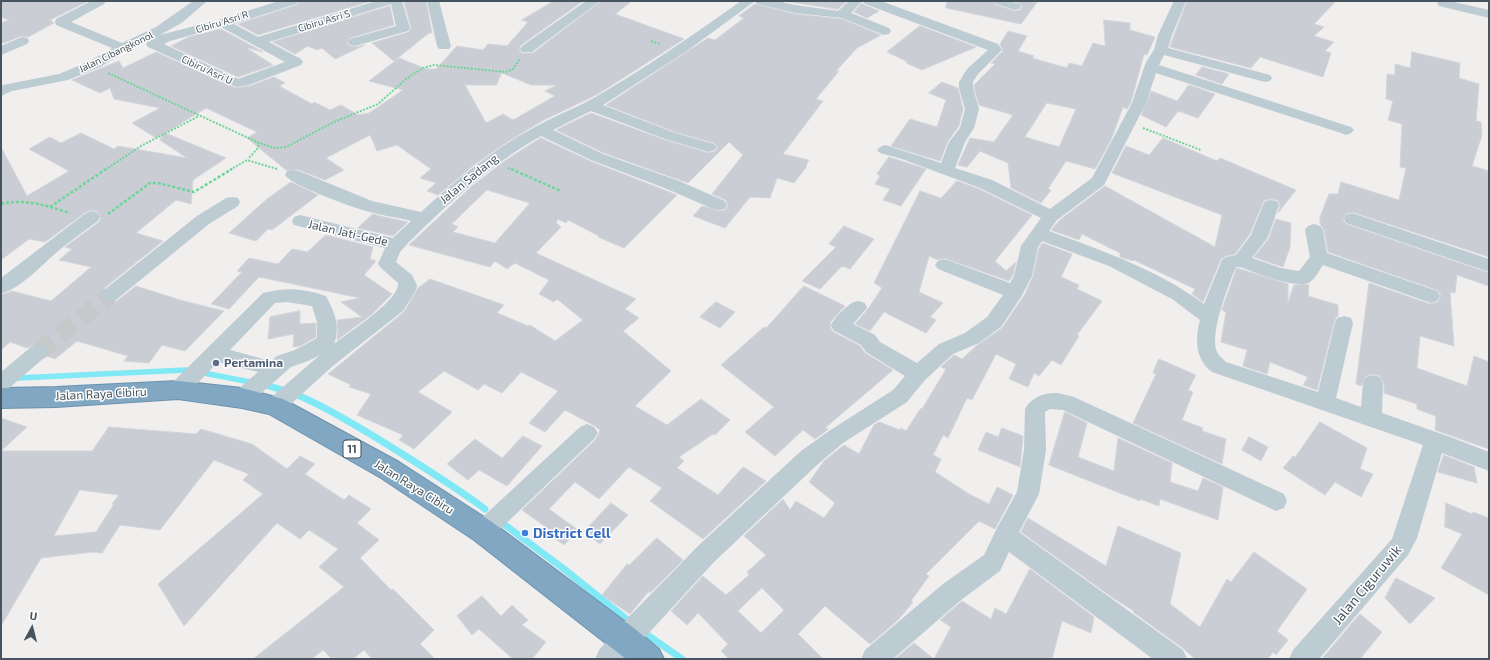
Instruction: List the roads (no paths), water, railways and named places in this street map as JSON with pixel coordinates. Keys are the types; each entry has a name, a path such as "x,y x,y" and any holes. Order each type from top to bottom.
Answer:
{"highway":[{"name":"Jalan Raya Cibiru","path":"1,398 56,397 178,390 242,398 275,406 390,470 483,531 649,659"}],"street":[{"path":"100,1 61,22 122,48"},
{"name":"Jalan Cibangkonol","path":"1,92 8,88 63,77 95,64 178,19 198,1"},
{"name":"Cibiru Asri R","path":"153,44 165,38 223,23 269,4 292,1"},
{"name":"Cibiru Asri S","path":"258,41 390,1"},
{"path":"355,42 403,28 396,1"},
{"path":"433,1 444,46"},
{"path":"527,49 594,1"},
{"name":"Jalan Sadang","path":"275,406 327,360 396,306 407,290 408,285 406,280 387,264 388,258 396,244 425,218 445,197 491,160 540,130 612,94 672,56 749,1"},
{"path":"761,1 795,9 843,14 884,31"},
{"path":"843,14 849,6 856,1"},
{"path":"869,1 993,47 995,51 972,72 966,82 966,88 972,109 967,128 957,142 946,171"},
{"path":"1000,1 1015,6"},
{"path":"608,659 625,639 706,554 809,458 836,438 900,396 918,374 946,349 972,338 994,322 1015,292 1023,276 1030,246 1038,233 1051,216 1098,181 1138,103 1151,67 1161,50 1165,35 1180,1"},
{"path":"1443,3 1489,14"},
{"name":"Cibiru Asri U","path":"153,44 236,83 244,82 296,62 223,23"},
{"path":"1,51 22,41"},
{"path":"1161,50 1264,78"},
{"path":"1151,67 1346,130"},
{"path":"589,105 670,136 709,147"},
{"path":"540,130 597,157 674,185 718,205"},
{"path":"885,150 907,156 986,184 1051,216"},
{"path":"293,175 368,206 425,218"},
{"path":"110,295 203,220 232,202"},
{"path":"1241,261 1259,237 1271,205"},
{"path":"345,231 368,206"},
{"path":"1,287 15,278 57,243 92,217"},
{"path":"1352,219 1489,266"},
{"name":"Jalan Jati-Gede","path":"300,221 396,244"},
{"path":"1314,230 1319,258 1304,277 1291,276 1241,261 1232,261 1228,264 1210,318 1207,349 1213,362 1219,367 1445,444 1489,462"},
{"path":"1038,233 1115,262 1178,294 1210,318"},
{"path":"1319,258 1335,261 1431,296"},
{"path":"944,265 1015,292"},
{"path":"178,390 269,298 281,295 318,301 326,316 327,340 325,343 301,356 284,361 242,398"},
{"path":"858,308 840,325 868,340 873,347 918,374"},
{"path":"1325,404 1344,323"},
{"path":"1,383 38,352"},
{"path":"214,353 274,369"},
{"path":"1371,418 1373,383"},
{"path":"874,659 952,592 992,563 1005,535 1028,494 1035,450 1035,409 1045,401 1050,400 1067,403 1276,501"},
{"path":"483,531 586,433"},
{"name":"Jalan Ciguruwik","path":"1308,657 1403,543 1432,445 1438,442"},
{"path":"1005,535 1174,659"}],"waterway":[{"path":"18,378 186,370"},
{"path":"204,373 250,382"},
{"path":"269,386 286,391"},
{"path":"297,395 327,409 375,437 445,481 485,509"},
{"path":"505,525 564,569 630,622"},
{"path":"642,631 682,659"}],"tunnel":[{"path":"38,352 110,295"}],"place":[{"name":"Pertamina","path":"216,363"},
{"name":"District Cell","path":"525,533"}]}
